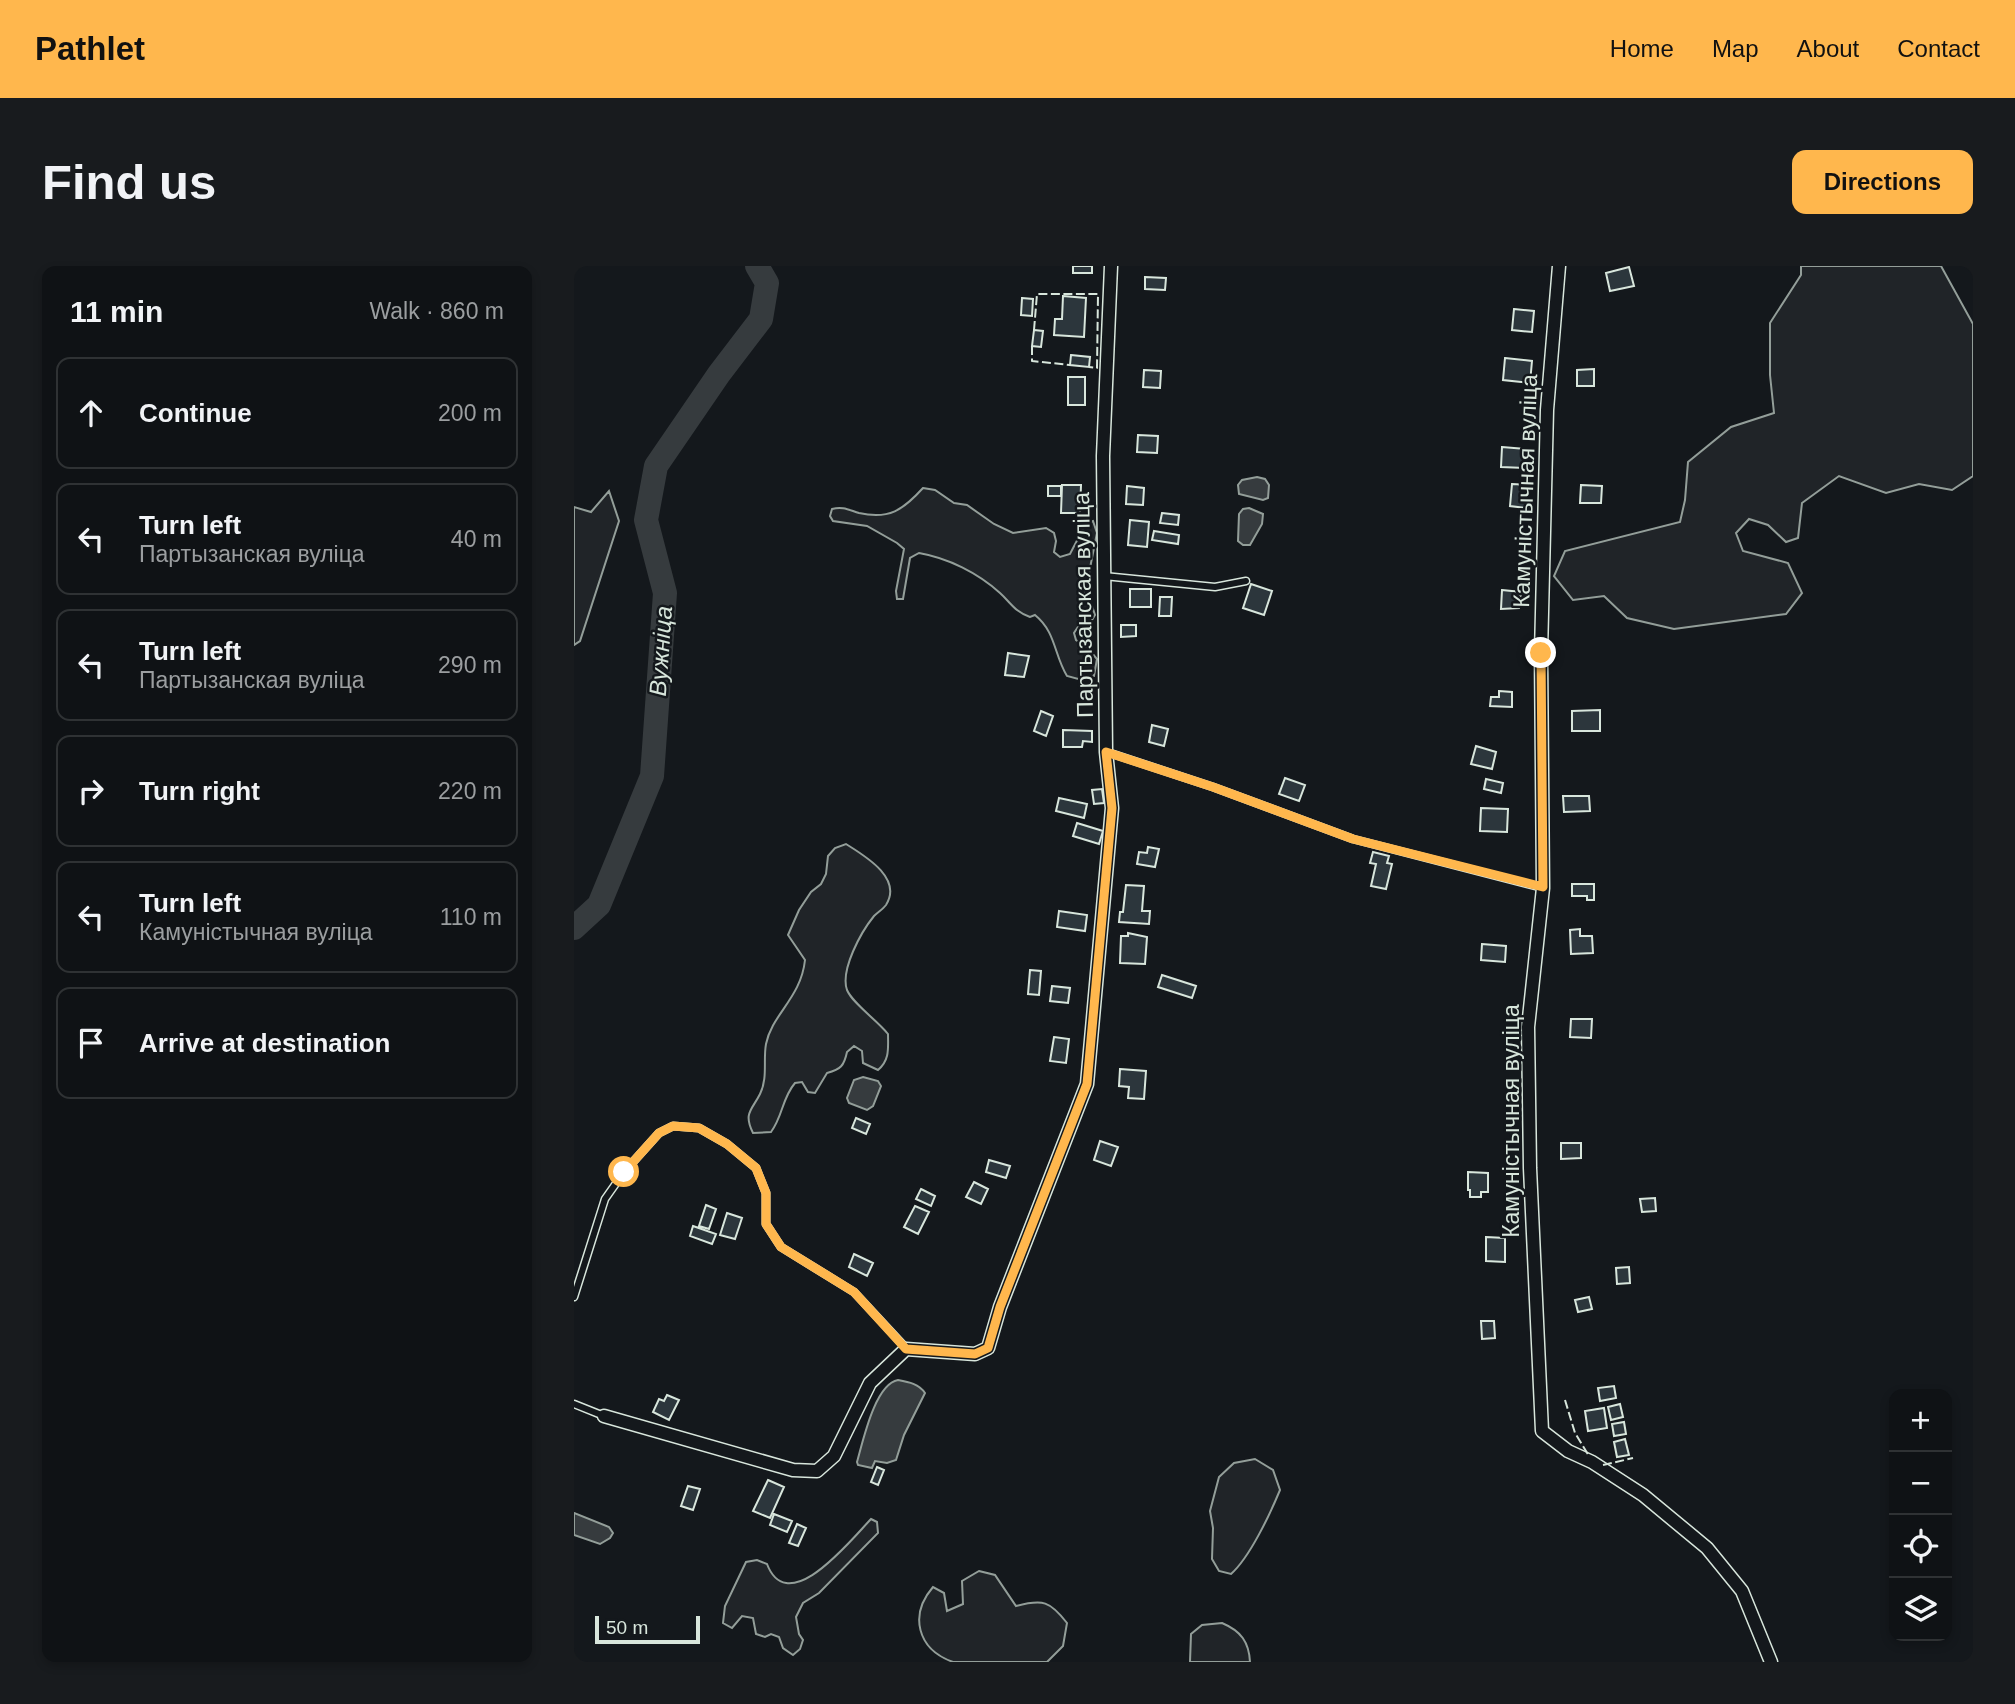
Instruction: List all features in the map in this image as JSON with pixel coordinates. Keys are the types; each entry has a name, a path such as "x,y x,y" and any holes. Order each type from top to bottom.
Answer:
{"street":[{"name":"Партызанская вуліца","path":"906,1349 975,1354 988,1348 1000,1307 1087,1084 1112,808 1106,752 1103,456 1111,266"},
{"name":"Камуністычная вуліца","path":"1559,266 1547,410 1541,653 1543,887 1528,1027 1530,1168 1542,1431 1568,1451 1592,1462 1643,1496 1707,1548 1742,1591 1771,1662"},
{"path":"604,1416 793,1470 817,1471 834,1456 870,1383 906,1349"}],"lane":[{"path":"1104,576 1214,587 1246,581"},
{"path":"1106,752 1213,787 1353,839 1543,887"},
{"path":"574,1297 605,1199 624,1172 659,1133 673,1126 699,1128 727,1144 756,1168 766,1193 766,1224 781,1247 854,1292 906,1349"},
{"path":"574,1404 604,1416"}],"shaded area":[{"path":"1801,266 1941,266 1973,324 1973,476 1952,490 1919,484 1886,493 1839,476 1802,503 1798,538 1786,542 1768,525 1749,519 1736,533 1743,551 1788,563 1802,593 1786,614 1674,629 1627,618 1604,596 1573,600 1554,576 1565,551 1680,522 1688,462 1731,427 1774,413 1770,375 1770,323 1801,275"},
{"path":"1257,477 1265,479 1269,485 1268,498 1263,500 1239,494 1238,485 1242,480"},
{"path":"923,488 935,490 954,503 967,505 994,524 1013,533 1046,528 1054,533 1054,552 1060,557 1070,554 1086,523 1093,521 1097,533 1085,593 1095,615 1089,625 1078,627 1074,633 1076,640 1087,647 1097,659 1094,676 1082,680 1067,676 1051,636 1035,615 1030,617 1021,613 982,579 952,563 919,553 910,558 903,599 897,599 904,549 867,526 833,521 830,516 832,509 839,508 870,515 887,514 909,502"},
{"path":"609,491 619,521 580,641 574,645 574,507 591,512"},
{"path":"1249,508 1263,514 1262,524 1250,545 1243,545 1238,541 1239,514 1243,509"},
{"path":"846,844 880,869 890,886 886,905 874,916 858,941 846,972 847,990 854,1001 888,1034 886,1058 878,1070 863,1063 862,1051 854,1046 847,1052 841,1066 827,1073 815,1093 808,1092 802,1082 795,1083 771,1132 753,1133 749,1116 762,1088 769,1033 798,985 805,960 788,935 799,910 811,892 821,884 826,874 828,856 835,848"},
{"path":"863,1077 878,1081 881,1086 873,1106 867,1110 849,1103 847,1098 854,1080"},
{"path":"898,1380 917,1385 925,1393 904,1435 896,1460 887,1463 875,1461 872,1468 858,1465 863,1441 877,1402 890,1384"},
{"path":"1255,1459 1273,1470 1280,1490 1245,1557 1231,1574 1219,1571 1212,1559 1213,1528 1210,1511 1219,1477 1234,1463"},
{"path":"574,1513 609,1527 613,1533 610,1538 600,1544 574,1535"},
{"path":"871,1519 877,1522 878,1533 819,1593 803,1603 796,1617 803,1640 800,1649 793,1655 783,1648 779,1637 756,1634 753,1618 742,1616 732,1628 723,1623 725,1606 746,1562 757,1560 767,1564 777,1579 789,1583 804,1580 834,1557"},
{"path":"979,1571 995,1575 1016,1606 1040,1603 1051,1606 1067,1623 1063,1646 1047,1662 953,1662 931,1649 920,1630 919,1620 925,1598 933,1587 944,1593 947,1611 963,1604 962,1581"},
{"path":"1222,1623 1243,1638 1250,1662 1190,1662 1191,1634 1202,1625"}],"building":[{"path":"1073,266 1092,266 1092,273 1073,273"},
{"path":"1629,267 1634,286 1610,291 1606,273"},
{"path":"1145,277 1166,278 1165,290 1145,289"},
{"path":"1063,296 1086,298 1084,337 1054,335 1055,319 1062,319"},
{"path":"1022,298 1033,299 1032,316 1021,315"},
{"path":"1514,309 1534,311 1532,332 1512,330"},
{"path":"1034,330 1043,331 1041,347 1032,346"},
{"path":"1071,355 1090,357 1089,367 1070,365"},
{"path":"1505,358 1532,361 1530,383 1503,380"},
{"path":"1594,369 1594,386 1577,386 1577,370"},
{"path":"1144,370 1161,371 1160,388 1143,387"},
{"path":"1068,377 1085,377 1085,405 1068,405"},
{"path":"1138,435 1158,436 1157,453 1137,452"},
{"path":"1502,447 1526,449 1525,468 1501,467"},
{"path":"1512,484 1530,485 1527,508 1510,506"},
{"path":"1062,485 1081,485 1080,513 1061,513"},
{"path":"1581,485 1602,486 1601,503 1580,503"},
{"path":"1048,486 1061,486 1061,496 1048,496"},
{"path":"1127,486 1144,488 1143,505 1126,504"},
{"path":"1162,513 1179,515 1178,525 1160,523"},
{"path":"1130,520 1149,522 1147,547 1128,545"},
{"path":"1154,531 1179,535 1178,544 1152,540"},
{"path":"1251,584 1272,591 1264,615 1243,608"},
{"path":"1130,589 1151,589 1151,607 1130,607"},
{"path":"1502,590 1521,592 1519,608 1501,609"},
{"path":"1160,597 1172,597 1171,616 1159,616"},
{"path":"1121,625 1136,625 1136,636 1121,637"},
{"path":"1008,653 1029,656 1024,677 1005,675"},
{"path":"1499,691 1512,692 1512,707 1490,706 1491,697 1499,697"},
{"path":"1600,710 1600,731 1572,731 1572,711"},
{"path":"1041,711 1053,716 1046,736 1034,731"},
{"path":"1152,725 1168,729 1164,746 1149,742"},
{"path":"1063,730 1092,731 1092,742 1083,741 1082,747 1063,747"},
{"path":"1476,746 1496,752 1492,769 1471,764"},
{"path":"1285,778 1305,785 1299,801 1279,794"},
{"path":"1486,779 1503,783 1501,793 1484,789"},
{"path":"1102,789 1104,803 1094,804 1092,790"},
{"path":"1563,796 1589,796 1590,811 1564,812"},
{"path":"1059,798 1087,804 1084,818 1056,811"},
{"path":"1481,808 1508,809 1507,832 1480,831"},
{"path":"1077,823 1103,831 1099,844 1073,836"},
{"path":"1148,847 1159,849 1155,867 1137,864 1139,852 1147,853"},
{"path":"1373,852 1389,856 1387,863 1392,864 1386,889 1371,886 1376,864 1370,863"},
{"path":"1572,884 1594,884 1594,900 1587,900 1587,896 1572,896"},
{"path":"1126,885 1144,886 1142,911 1150,911 1149,924 1119,922"},
{"path":"1059,911 1087,915 1085,931 1057,927"},
{"path":"1580,929 1580,936 1592,936 1593,953 1571,954 1570,930"},
{"path":"1128,933 1147,937 1145,964 1120,963 1121,936 1128,936"},
{"path":"1482,944 1506,946 1505,962 1481,960"},
{"path":"1030,970 1041,971 1039,995 1028,994"},
{"path":"1162,975 1196,986 1192,998 1158,987"},
{"path":"1052,986 1070,988 1068,1003 1050,1001"},
{"path":"1571,1019 1592,1019 1591,1038 1570,1037"},
{"path":"1054,1037 1069,1039 1066,1063 1050,1061"},
{"path":"1120,1069 1146,1071 1144,1099 1128,1098 1129,1087 1119,1086"},
{"path":"856,1118 870,1124 866,1134 852,1128"},
{"path":"1100,1141 1118,1147 1111,1166 1094,1160"},
{"path":"1561,1143 1581,1143 1581,1158 1561,1159"},
{"path":"989,1160 1010,1166 1006,1178 986,1172"},
{"path":"1468,1172 1488,1173 1488,1192 1481,1192 1481,1197 1470,1197"},
{"path":"974,1182 988,1189 981,1204 966,1197"},
{"path":"921,1189 935,1196 931,1206 916,1199"},
{"path":"1655,1198 1656,1211 1642,1212 1640,1199"},
{"path":"706,1205 716,1209 709,1229 699,1226"},
{"path":"915,1206 929,1212 918,1234 904,1227"},
{"path":"727,1213 742,1218 735,1239 720,1235"},
{"path":"693,1226 716,1234 712,1244 690,1236"},
{"path":"1486,1237 1505,1238 1505,1262 1486,1261"},
{"path":"854,1254 873,1263 867,1276 849,1267"},
{"path":"1629,1267 1630,1283 1617,1284 1616,1268"},
{"path":"1589,1297 1592,1309 1578,1312 1575,1300"},
{"path":"1481,1321 1494,1321 1495,1338 1482,1339"},
{"path":"1614,1386 1616,1398 1600,1401 1598,1388"},
{"path":"667,1395 679,1400 669,1420 653,1412 659,1399 664,1401"},
{"path":"1620,1404 1623,1417 1611,1420 1608,1407"},
{"path":"1604,1408 1607,1428 1588,1431 1585,1411"},
{"path":"1624,1422 1626,1434 1614,1436 1612,1424"},
{"path":"1625,1439 1629,1455 1617,1457 1614,1442"},
{"path":"877,1467 884,1470 878,1485 871,1482"},
{"path":"768,1480 784,1487 770,1518 753,1511"},
{"path":"688,1486 700,1489 693,1510 681,1506"},
{"path":"774,1514 792,1521 787,1532 770,1525"},
{"path":"797,1524 806,1528 798,1546 789,1543"}],"waterway":[{"name":"Вужніца","path":"574,928 599,905 652,776 665,593 646,520 656,466 719,374 761,319 767,283 757,266"}],"fence":[{"path":"1034,330 1037,294 1098,294 1097,368 1089,367"},
{"path":"1032,346 1032,361 1070,365"},
{"path":"1565,1400 1575,1433 1589,1456"},
{"path":"1603,1465 1633,1458"}],"route":[{"path":"624,1172 659,1133 673,1126 699,1128 727,1144 756,1168 766,1193 766,1224 781,1247 854,1292 906,1349 975,1354 988,1348 1000,1307 1087,1084 1112,808 1106,752 1213,787 1353,839 1543,887 1541,653"}]}
